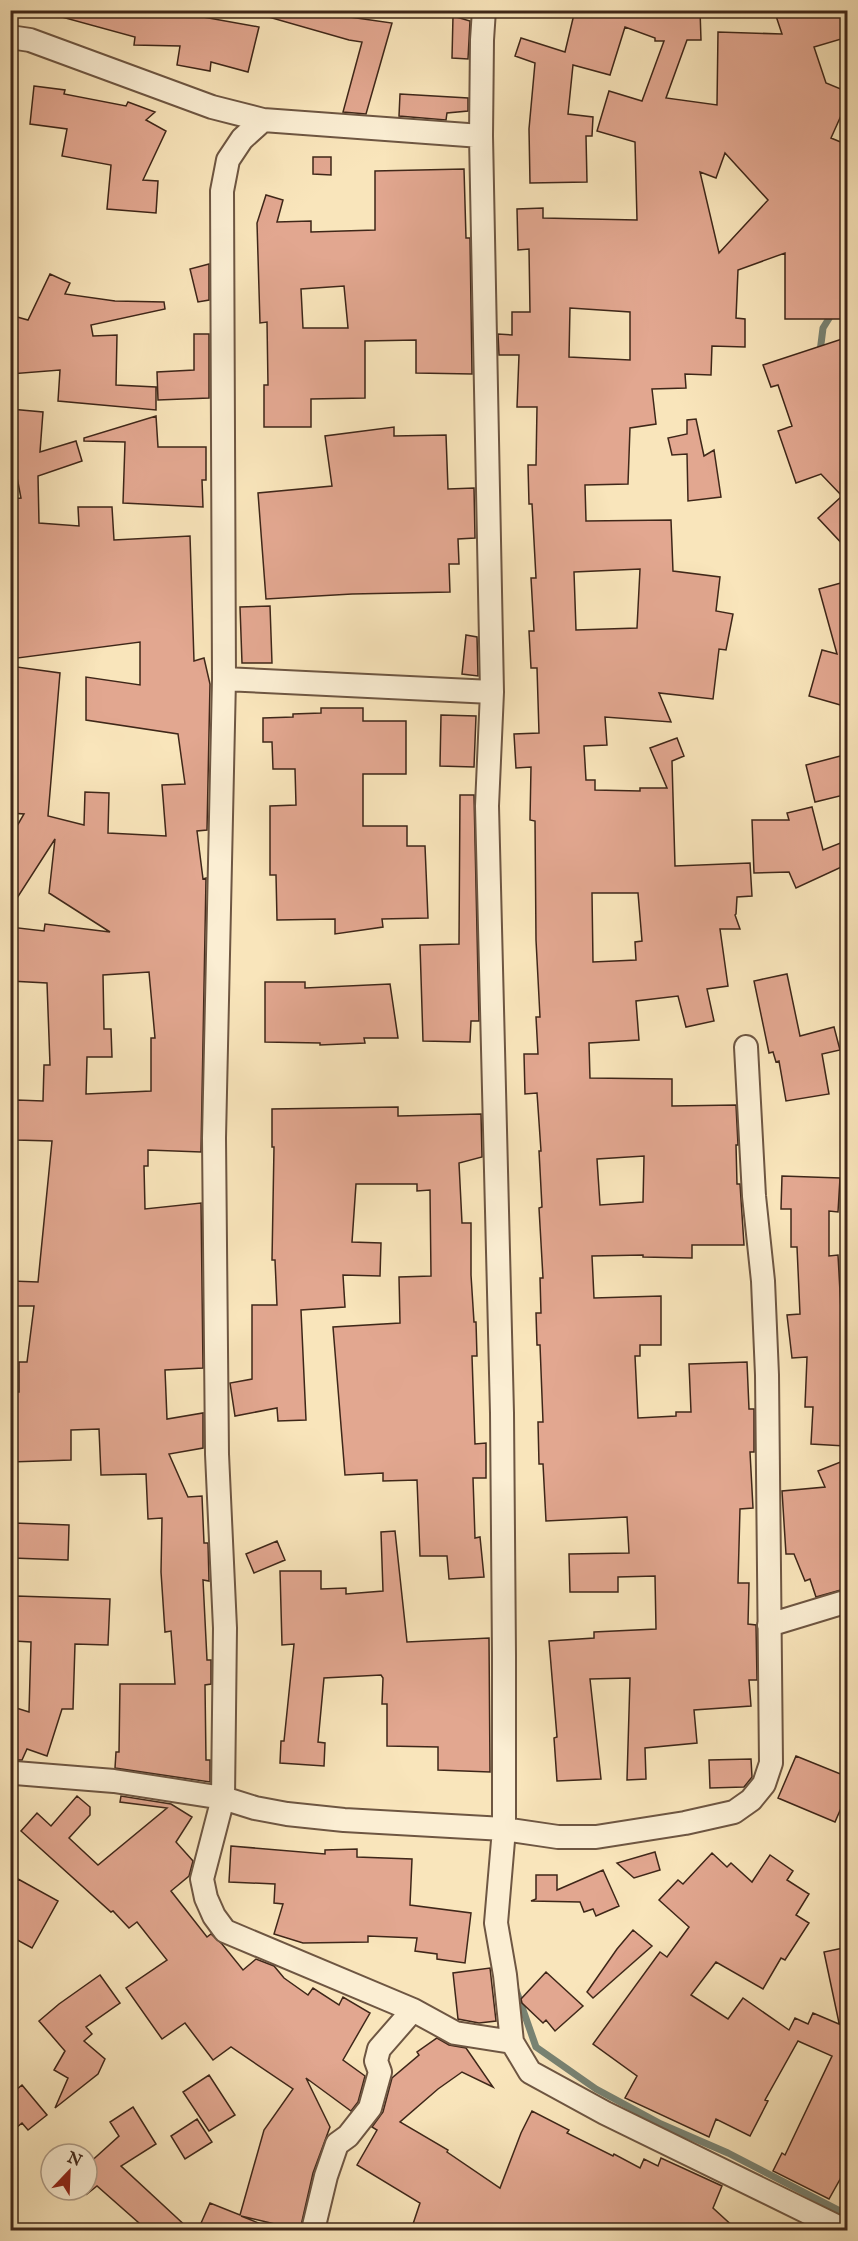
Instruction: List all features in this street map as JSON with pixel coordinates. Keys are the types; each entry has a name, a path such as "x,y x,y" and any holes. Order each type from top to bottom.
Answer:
{"street":[{"path":"484,10 481,136 492,693 487,806 502,1413 504,1829 496,1923 505,1976 512,2042 530,2072 605,2113 844,2230"},
{"path":"10,37 30,40 212,107 263,120 481,136"},
{"path":"263,120 242,139 228,160 222,191 225,679 214,1138 217,1454 225,1628 223,1798 202,1879 206,1898 214,1916 225,1931 413,2010 455,2033 512,2042"},
{"path":"225,679 492,693"},
{"path":"15,1773 114,1781 223,1798 287,1815 504,1829 558,1837 596,1837 685,1823 734,1812 751,1800 764,1784 771,1764 767,1375 763,1281 752,1176 746,1047"},
{"path":"769,1625 848,1601"},
{"path":"313,2230 326,2175 337,2144 348,2136 370,2108 380,2072 376,2061 378,2049 413,2010"}],"building":[{"path":"59,10 164,10 259,27 248,72 211,62 210,71 177,65 180,46 134,45 135,37 58,16"},
{"path":"266,10 344,10 343,16 392,23 366,114 343,112 362,42 265,16"},
{"path":"575,10 700,10 701,40 687,40 666,98 717,105 718,32 782,34 774,10 848,10 848,37 814,47 826,83 848,92 848,100 831,138 848,145 848,268 842,268 842,319 785,319 785,253 738,270 736,318 745,319 745,347 712,346 711,375 685,374 686,388 652,389 656,424 630,428 628,484 585,485 586,521 671,520 673,571 720,577 716,611 733,614 726,650 719,649 713,699 659,693 671,722 605,717 607,745 584,746 586,780 595,780 595,790 640,791 640,788 667,788 650,748 677,738 684,756 672,761 675,866 750,863 752,896 737,897 735,915 740,929 720,929 728,986 707,989 714,1021 686,1027 678,996 636,1001 639,1040 589,1043 590,1078 672,1079 672,1106 736,1105 737,1184 740,1184 744,1245 692,1245 692,1258 643,1257 643,1255 592,1256 594,1298 661,1296 661,1345 640,1345 640,1356 635,1356 638,1418 676,1416 676,1412 691,1412 689,1364 747,1362 749,1409 754,1409 754,1452 750,1452 753,1508 740,1509 738,1583 749,1583 748,1624 756,1625 757,1680 749,1680 751,1706 694,1710 697,1743 645,1748 646,1779 627,1780 630,1678 590,1679 601,1779 557,1781 554,1738 557,1737 549,1641 594,1638 594,1632 656,1629 655,1576 618,1577 618,1592 570,1592 569,1554 629,1553 627,1517 546,1521 543,1464 539,1464 538,1422 543,1422 540,1345 537,1345 536,1313 541,1313 540,1278 543,1278 539,1208 542,1207 539,1151 541,1151 537,1093 525,1094 524,1054 538,1054 536,1017 540,1017 536,940 535,821 530,820 531,767 516,768 514,734 539,733 537,668 531,668 529,631 534,631 531,578 536,578 528,465 536,465 537,407 517,407 519,355 499,355 498,334 512,335 512,312 530,312 529,249 518,250 517,209 543,208 543,218 637,220 635,142 597,131 609,91 642,101 664,41 655,41 655,38 625,27 610,75 573,65 568,114 593,117 592,136 586,136 587,182 530,183 529,129 535,63 515,56 521,38 565,52","holes":["725,153 768,200 719,253 700,172 716,178","570,308 630,312 630,360 569,357","640,569 637,628 576,630 574,572","592,893 638,893 642,941 635,942 636,960 593,962","644,1156 643,1202 600,1205 597,1159"]},
{"path":"453,16 470,21 468,59 452,58"},
{"path":"34,86 65,90 64,94 126,106 128,102 155,112 146,120 166,131 143,180 158,181 156,213 107,209 111,165 62,156 67,129 30,124"},
{"path":"400,94 468,98 468,111 447,113 446,120 399,116"},
{"path":"313,157 331,157 331,175 313,174"},
{"path":"464,169 466,238 470,238 472,374 416,373 416,340 365,341 365,398 311,399 311,427 264,427 264,385 268,385 267,322 260,323 257,223 266,195 283,200 277,222 311,221 311,232 375,230 375,171","holes":["344,286 348,328 303,328 301,289"]},
{"path":"209,264 209,300 198,302 190,269"},
{"path":"50,274 70,283 65,294 115,301 164,302 165,309 91,325 93,336 117,335 116,385 156,387 156,410 58,401 60,370 10,374 10,315 28,320"},
{"path":"194,334 209,334 209,398 158,400 157,372 194,370"},
{"path":"848,337 848,550 818,518 842,496 821,474 796,483 778,431 792,426 778,385 771,387 763,365"},
{"path":"10,409 43,412 40,452 76,441 82,461 38,476 39,523 79,526 78,507 112,507 114,540 190,536 194,661 204,658 210,684 207,830 197,831 203,879 206,878 201,1152 148,1150 148,1166 144,1166 145,1209 201,1203 203,1368 165,1370 167,1419 203,1413 203,1448 169,1454 188,1497 202,1496 204,1543 208,1543 209,1581 203,1580 207,1660 211,1660 211,1684 205,1685 206,1760 210,1760 210,1782 115,1768 116,1752 119,1752 120,1684 175,1684 171,1631 165,1632 161,1572 162,1518 148,1519 146,1474 101,1475 99,1429 71,1430 71,1460 10,1462 10,1392 19,1392 19,1362 27,1362 34,1306 13,1306 12,1281 38,1282 52,1141 16,1140 17,1100 43,1101 44,1065 50,1065 47,983 10,981 10,927 44,931 45,924 110,932 49,893 55,839 10,909 10,838 24,814 10,813 10,666 60,673 48,816 84,825 85,792 109,793 108,833 166,836 162,785 185,784 178,734 86,720 86,677 140,685 140,642 10,659 10,499 21,498 10,441","holes":["149,972 155,1038 151,1038 151,1091 86,1094 87,1057 112,1057 111,1029 104,1029 103,975"]},
{"path":"156,416 158,447 206,447 206,480 202,480 203,507 123,503 125,442 84,441 84,438"},
{"path":"696,419 704,456 714,450 721,497 688,501 687,454 672,455 668,438 687,434 687,420"},
{"path":"394,427 394,436 446,435 448,489 474,488 475,538 458,539 459,564 449,564 450,592 266,599 258,493 332,486 325,436"},
{"path":"848,581 848,692 844,706 809,696 822,650 837,654 819,589"},
{"path":"270,606 272,663 242,663 240,607"},
{"path":"466,635 477,637 478,676 462,674"},
{"path":"321,708 363,708 363,721 406,721 406,774 363,774 363,826 407,826 407,846 425,846 428,918 382,919 383,927 335,934 335,919 277,920 276,875 270,875 270,806 296,805 295,769 273,769 272,742 263,742 263,718 321,713"},
{"path":"441,715 476,716 474,767 440,766"},
{"path":"848,754 848,794 815,802 806,765"},
{"path":"460,795 474,795 479,1021 471,1021 470,1042 423,1041 420,945 459,944"},
{"path":"812,807 823,850 848,840 848,864 796,888 789,872 754,873 752,820 789,820 787,813"},
{"path":"787,974 800,1036 834,1027 840,1050 822,1054 829,1094 786,1101 779,1061 776,1062 773,1052 769,1053 754,981"},
{"path":"265,982 305,982 305,988 390,984 398,1038 364,1038 365,1043 320,1045 320,1043 265,1042"},
{"path":"398,1107 398,1116 481,1114 482,1157 459,1163 462,1223 471,1223 471,1275 477,1356 472,1356 475,1444 486,1443 486,1478 473,1478 475,1538 480,1537 484,1577 449,1579 447,1556 420,1556 417,1480 383,1481 383,1473 345,1475 333,1327 400,1323 399,1277 431,1276 430,1190 417,1191 417,1184 356,1184 352,1242 381,1243 380,1276 343,1275 345,1307 301,1310 306,1420 278,1421 277,1408 235,1416 230,1383 252,1379 252,1305 277,1305 275,1260 272,1260 274,1147 272,1147 272,1109"},
{"path":"782,1176 840,1178 838,1212 829,1211 829,1256 838,1255 841,1310 848,1309 845,1446 811,1444 813,1407 805,1407 807,1357 792,1358 787,1315 800,1314 797,1247 791,1247 791,1209 781,1209"},
{"path":"848,1459 848,1588 816,1597 810,1579 805,1581 794,1554 786,1554 782,1491 825,1487 818,1471"},
{"path":"13,1523 69,1525 68,1560 12,1558"},
{"path":"395,1531 407,1642 489,1638 490,1772 438,1770 438,1747 387,1746 387,1704 382,1704 383,1678 381,1675 324,1678 318,1742 325,1743 324,1766 280,1763 294,1644 282,1645 280,1571 321,1571 321,1589 346,1588 346,1594 383,1591 381,1532"},
{"path":"277,1541 285,1560 254,1573 246,1554"},
{"path":"16,1596 110,1599 108,1645 75,1644 73,1709 62,1709 47,1756 27,1749 22,1760 10,1760 10,1706 29,1712 31,1642 14,1641"},
{"path":"796,1756 848,1777 848,1792 835,1822 778,1798"},
{"path":"751,1759 752,1777 744,1787 710,1788 709,1760"},
{"path":"77,1796 90,1807 90,1815 69,1838 98,1865 167,1808 120,1802 121,1796 171,1804 192,1817 176,1842 193,1861 189,1876 171,1891 207,1937 211,1934 222,1944 243,1970 256,1959 274,1966 284,1978 308,1995 313,1988 339,2005 343,1997 370,2013 343,2060 365,2076 358,2102 351,2111 306,2078 330,2127 313,2173 300,2230 241,2216 276,2230 198,2230 210,2203 240,2215 264,2130 293,2089 231,2047 213,2060 185,2023 162,2039 126,1988 167,1960 137,1922 129,1928 113,1911 111,1912 21,1831 37,1813 51,1826"},
{"path":"231,1846 325,1854 325,1850 357,1849 357,1857 412,1859 410,1905 471,1913 465,1963 437,1959 437,1954 415,1951 417,1938 368,1936 368,1942 303,1943 274,1934 283,1904 274,1903 275,1884 229,1882"},
{"path":"655,1852 660,1870 634,1878 617,1863"},
{"path":"712,1853 727,1867 731,1863 752,1882 770,1855 793,1871 787,1880 809,1894 796,1915 809,1923 785,1960 781,1958 763,1989 716,1962 691,1995 728,2019 743,1998 789,2030 795,2018 808,2024 813,2013 846,2027 848,2024 848,2165 829,2199 773,2171 782,2153 785,2155 832,2056 798,2041 765,2100 768,2101 750,2136 716,2119 709,2137 625,2098 637,2076 593,2044 660,1952 667,1957 689,1927 659,1900 678,1880 683,1884"},
{"path":"603,1870 619,1906 596,1916 593,1909 584,1912 580,1902 531,1901 536,1899 536,1875 557,1875 557,1890"},
{"path":"18,1879 58,1901 32,1948 10,1936 10,1893"},
{"path":"633,1930 652,1946 593,1998 587,1992"},
{"path":"848,1947 848,2023 839,2023 824,1952"},
{"path":"490,1968 496,2021 479,2023 458,2019 453,1973"},
{"path":"546,1972 583,2006 555,2031 546,2020 543,2023 522,2003 521,1999"},
{"path":"100,1975 120,2003 86,2027 92,2034 84,2041 105,2059 98,2074 55,2108 68,2078 54,2070 65,2051 39,2021"},
{"path":"437,2038 449,2045 466,2048 493,2087 462,2072 438,2089 400,2122 448,2150 447,2152 500,2188 532,2111 569,2130 567,2133 640,2168 644,2159 658,2166 661,2158 722,2186 713,2208 737,2230 411,2230 420,2203 357,2165 377,2130 372,2127 383,2112 392,2078 419,2055 417,2052"},
{"path":"209,2075 235,2115 209,2131 183,2092"},
{"path":"22,2085 47,2115 28,2130 22,2123 10,2133 10,2095"},
{"path":"133,2107 156,2144 121,2166 190,2230 147,2230 99,2188 99,2154 119,2136 110,2122"},
{"path":"197,2119 212,2142 185,2159 171,2136"}],"waterway":[{"path":"838,303 848,287"},
{"path":"820,352 823,328 833,312"},
{"path":"516,1990 536,2047 596,2089 661,2124 728,2153 848,2215"}]}
